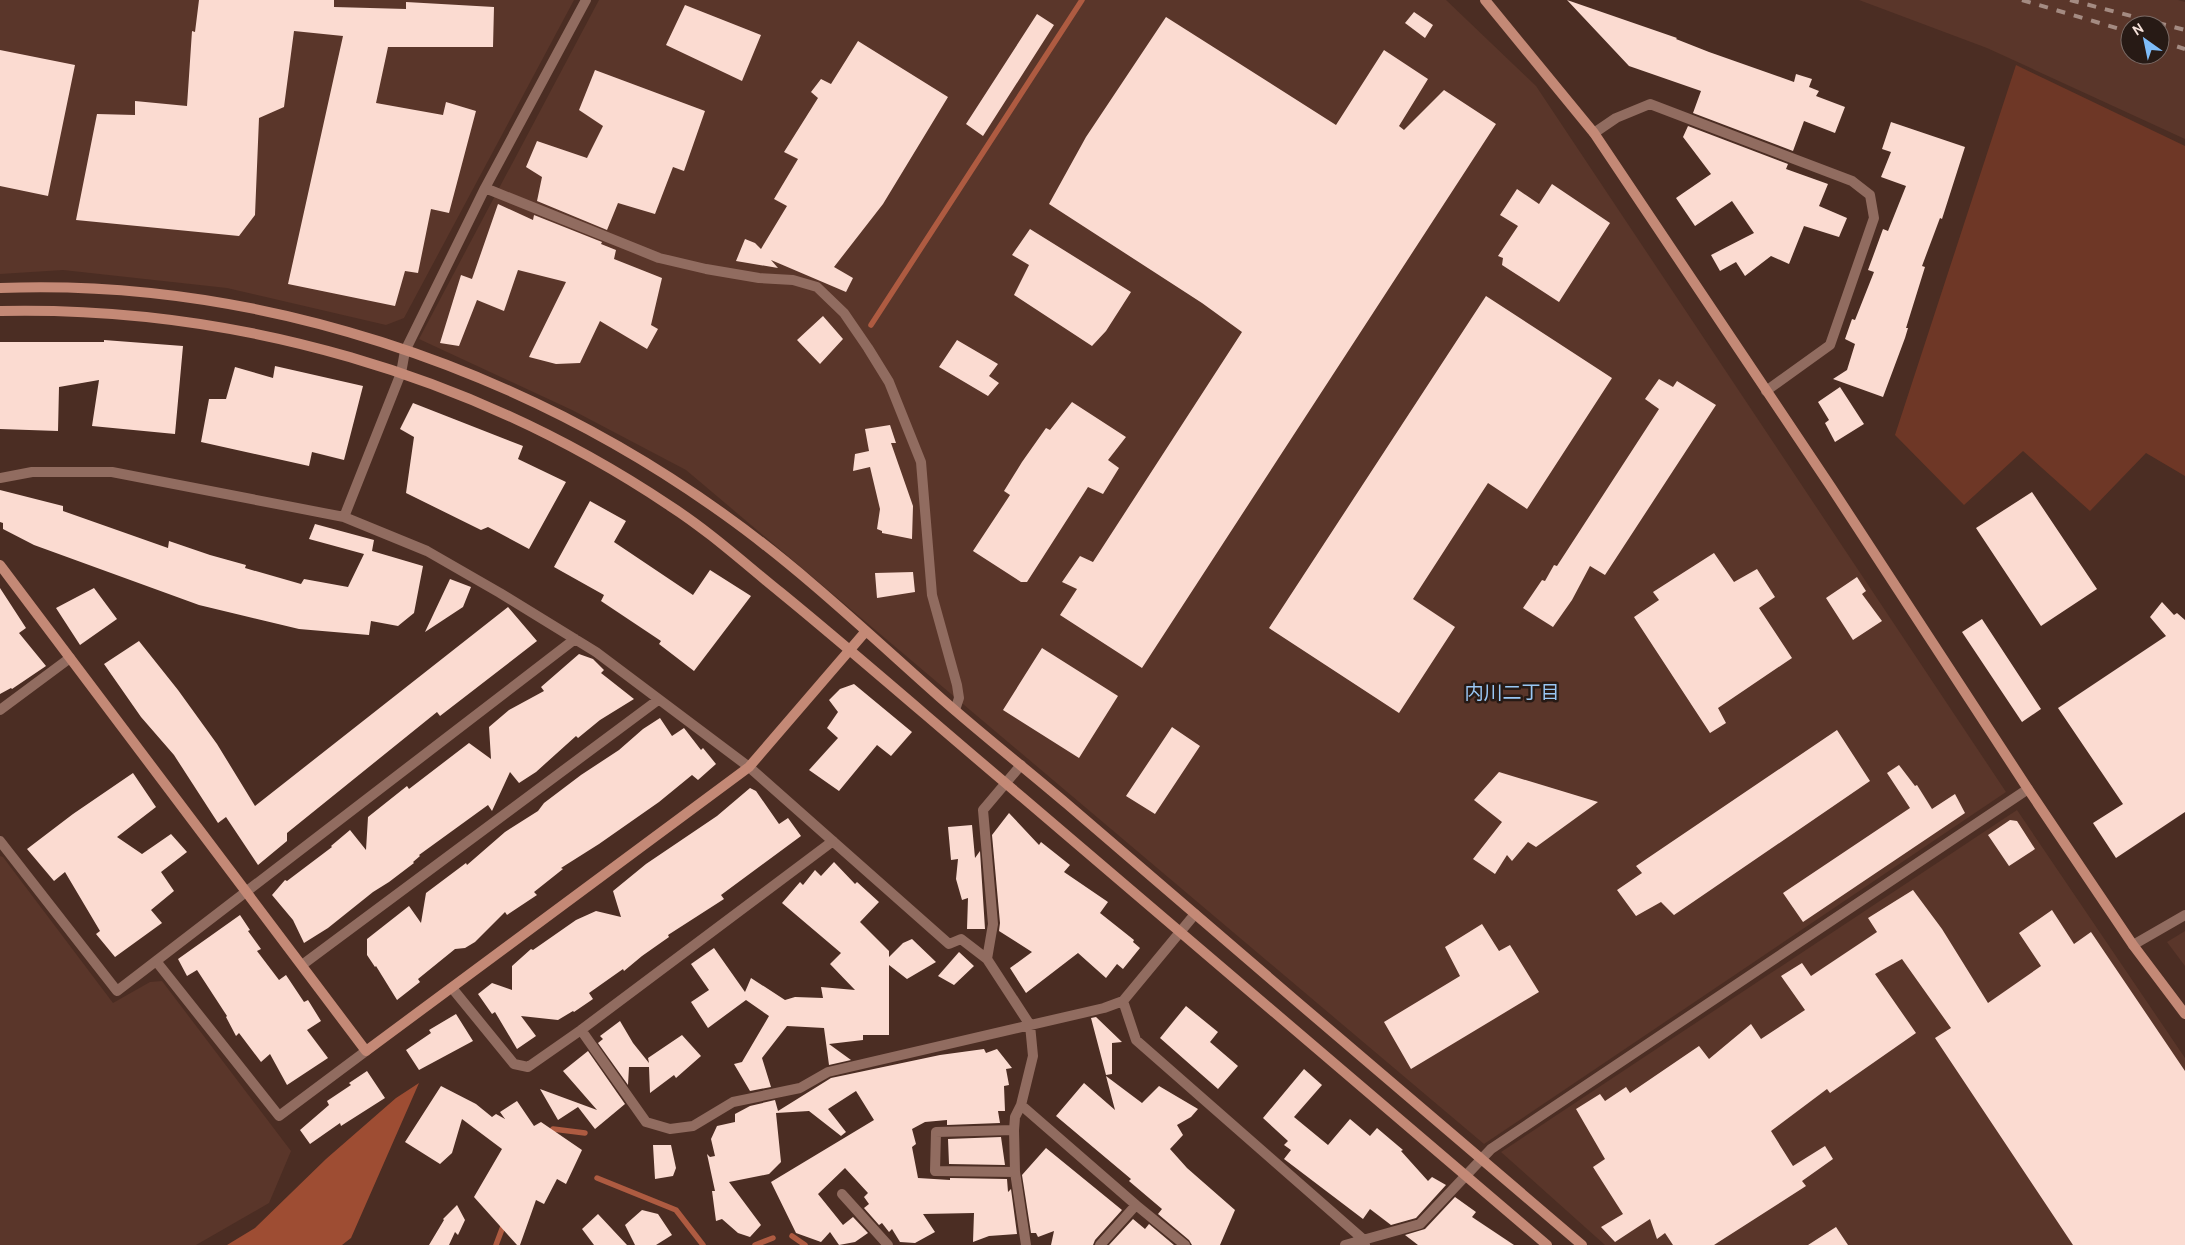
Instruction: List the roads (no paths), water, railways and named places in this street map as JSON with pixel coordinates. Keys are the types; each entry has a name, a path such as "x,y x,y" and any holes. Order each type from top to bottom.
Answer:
{"street":[{"path":"344,517 401,373 405,351 485,188 586,0 580,0"},
{"path":"1485,0 1594,133 1831,487 2028,789 2133,945 2185,1014"},
{"path":"1594,133 1616,118 1650,104 1852,181 1870,195 1874,218 1830,345 1766,391"},
{"path":"485,188 659,258 706,269 759,278 793,280 816,286 844,313 889,382 921,462 932,596 957,685 959,698 955,710"},
{"path":"0,288 70,288 183,298 284,316 336,329 405,351 487,381 579,426 643,462 725,515 788,564 955,710 1582,1245"},
{"path":"0,311 95,312 169,320 242,331 322,348 401,373 475,401 523,423 619,473 674,508 717,540 850,650 1547,1245"},
{"path":"0,478 32,472 112,472 344,517 427,551 596,652 749,767 949,944 961,939 987,959 1030,1025 1033,1056 1021,1105 1015,1117 1014,1130 1015,1172 1026,1245"},
{"path":"0,565 366,1051"},
{"path":"156,961 280,1116 749,767 866,631"},
{"path":"0,841 116,991 576,639"},
{"path":"0,710 70,658"},
{"path":"302,966 658,700"},
{"path":"987,959 993,924 983,810 1021,765"},
{"path":"1344,1245 1364,1243 1420,1224 1465,1176 1500,1144 2028,789"},
{"path":"452,988 514,1064 528,1067 581,1030 833,841"},
{"path":"581,1030 646,1122 670,1129 693,1126 733,1102 800,1088 828,1072 1104,1008 1123,1001 1195,914"},
{"path":"2133,945 2185,915"},
{"path":"1123,1001 1136,1040 1364,1243"},
{"path":"1021,1105 1185,1245"},
{"path":"1014,1130 936,1132 935,1171 1015,1172"},
{"path":"842,1194 888,1245"},
{"path":"1100,1245 1136,1205"}],"waterway":[{"path":"871,325 1082,0"},
{"path":"549,1135 553,1129 585,1133"},
{"path":"597,1178 676,1210 703,1245"},
{"path":"496,1245 505,1221"},
{"path":"792,1236 805,1245"},
{"path":"755,1245 773,1238"}],"railway":[{"path":"2022,0 2120,29"},
{"path":"2070,0 2185,30"},
{"path":"2170,44 2185,49"}],"district":[{"name":"内川二丁目","path":"1512,692"}]}
